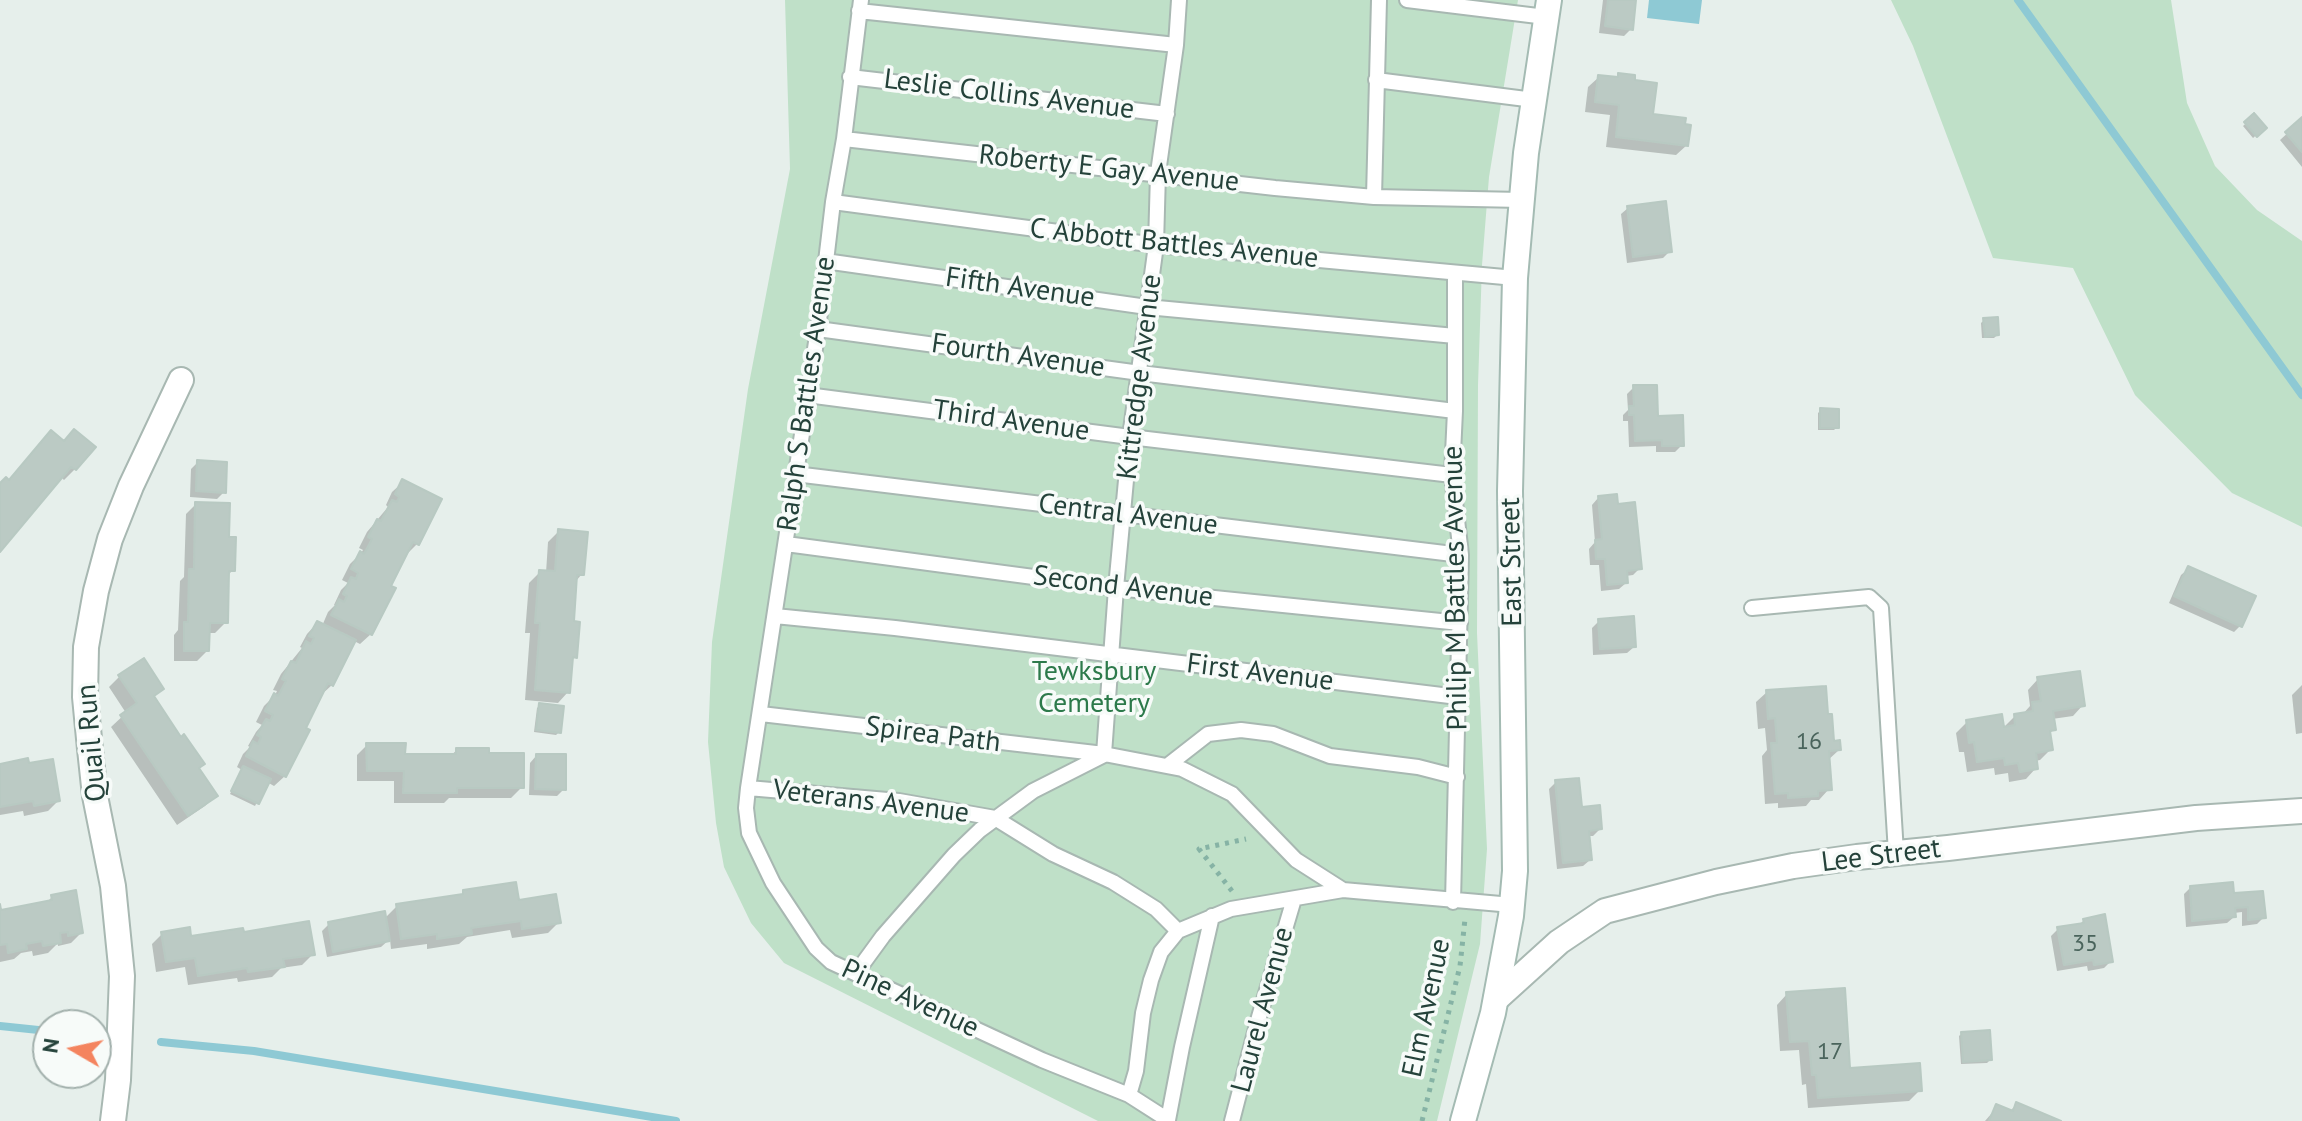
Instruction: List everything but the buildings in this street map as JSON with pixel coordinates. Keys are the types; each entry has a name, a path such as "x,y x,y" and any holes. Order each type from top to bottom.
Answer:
{"street":[{"name":"East Street","path":"1463,1121 1496,999 1515,871 1510,491 1515,278 1534,100 1548,8"},
{"name":"Quail Run","path":"113,1121 118,1080 122,976 113,886 95,796 85,697 86,647 110,539 131,486 181,380"},
{"name":"Lee Street","path":"1496,999 1559,942 1605,911 1716,882 1793,866 1896,853 2196,818 2302,811"}],"lane":[{"name":"Kittredge Avenue","path":"1104,754 1130,437 1156,245 1158,173 1176,45 1179,0"},
{"path":"1374,197 1379,0"},
{"path":"1407,0 1548,8"},
{"path":"860,5 1176,45"},
{"name":"Ralph S Battles Avenue","path":"748,788 818,329 860,5"},
{"name":"Leslie Collins Avenue","path":"850,77 1167,114"},
{"path":"1376,80 1534,100"},
{"name":"Roberty E Gay Avenue","path":"844,139 1374,197 1522,200"},
{"name":"C Abbott Battles Avenue","path":"833,202 1156,245 1515,278"},
{"name":"Fifth Avenue","path":"825,261 1147,307 1455,336"},
{"name":"Philip M Battles Avenue","path":"1455,274 1452,475 1461,555 1457,777 1460,902"},
{"name":"Fourth Avenue","path":"818,329 1140,373 1455,411"},
{"name":"Third Avenue","path":"807,395 1452,475"},
{"name":"Central Avenue","path":"795,474 1461,555"},
{"name":"Second Avenue","path":"786,544 1116,588 1460,623"},
{"path":"1752,608 1869,597 1881,608 1896,853"},
{"name":"First Avenue","path":"775,616 1458,697"},
{"name":"Spirea Path","path":"761,714 1104,754 1182,769 1232,794 1296,860 1343,890"},
{"path":"1167,766 1208,734 1241,730 1273,734 1330,756 1418,767 1457,777"},
{"path":"856,973 883,936 954,855 995,818 1033,791 1104,754"},
{"name":"Veterans Avenue","path":"748,788 899,801 995,818"},
{"name":"Pine Avenue","path":"748,788 746,808 749,833 773,883 816,948 831,962 985,1035 1129,1095 1169,1121"},
{"path":"995,818 1053,854 1113,882 1156,909 1178,931"},
{"path":"1129,1095 1151,980 1161,952 1178,931 1231,909 1343,890 1512,905"},
{"name":"Laurel Avenue","path":"1232,1121 1294,899"},
{"path":"1169,1121 1182,1047 1212,916"}],"path":[{"path":"1244,906 1199,849 1270,834"},
{"name":"Elm Avenue","path":"1422,1121 1460,966 1460,902"}],"green space":[{"name":"Tewksbury Cemetery","path":"785,0 1518,0 1489,177 1482,265 1477,633 1487,849 1480,944 1437,1121 1098,1121 784,963 751,923 724,867 708,742 712,642 748,389 790,169"},
{"path":"1891,0 2171,0 2187,103 2215,166 2257,210 2302,241 2302,527 2232,493 2135,395 2073,268 1993,258 1913,46"}],"water":[{"path":"1649,0 1702,0 1699,24 1647,18"}],"waterway":[{"path":"2018,0 2302,395"},
{"path":"0,1026 32,1029"},
{"path":"161,1042 254,1051 676,1121"}]}
